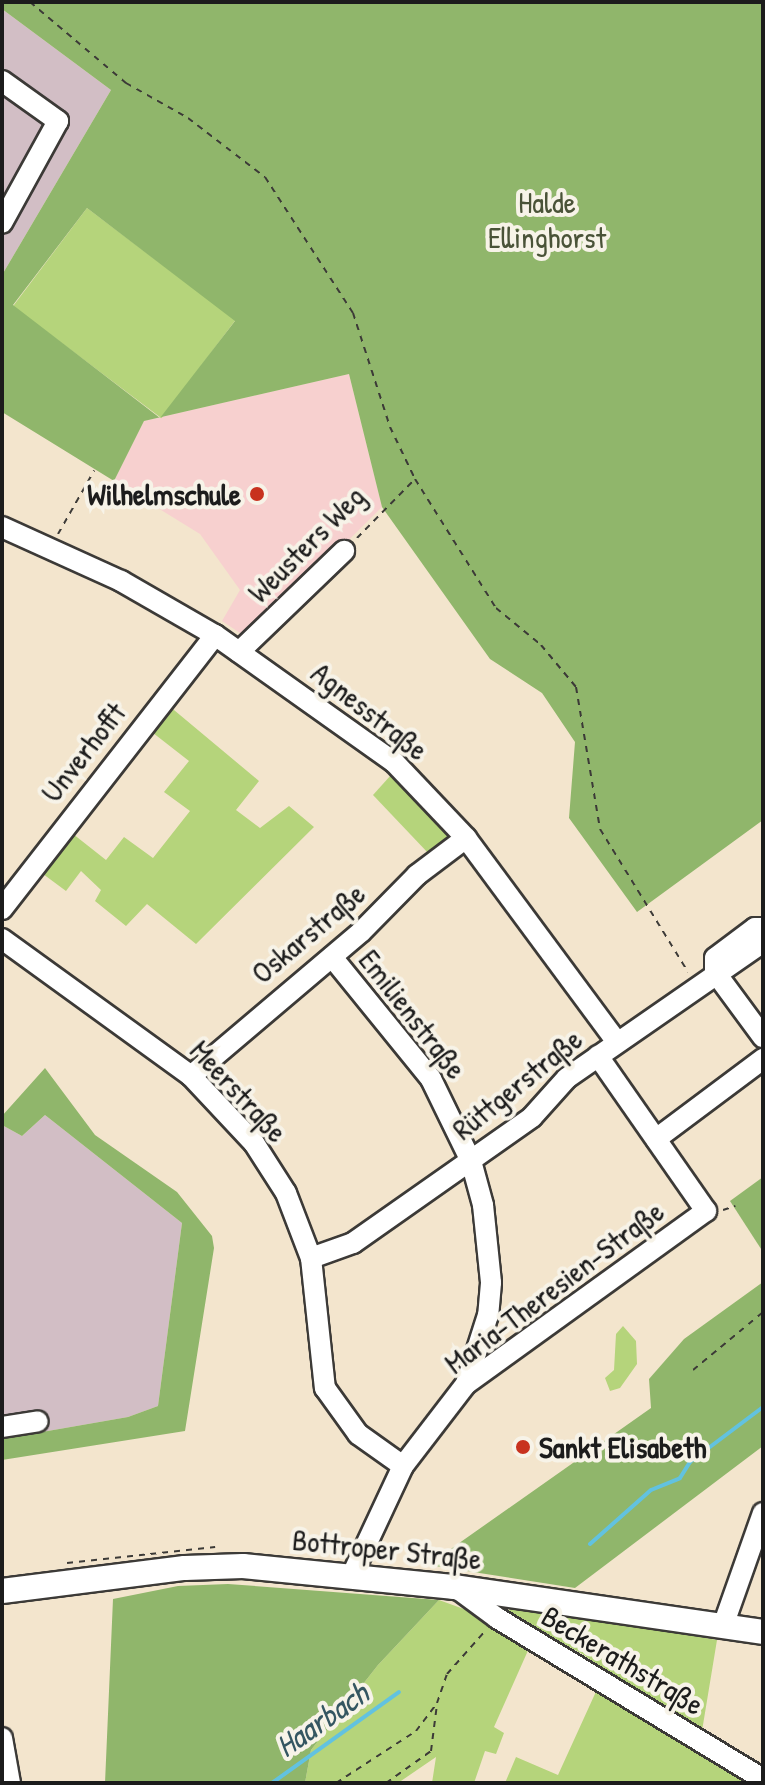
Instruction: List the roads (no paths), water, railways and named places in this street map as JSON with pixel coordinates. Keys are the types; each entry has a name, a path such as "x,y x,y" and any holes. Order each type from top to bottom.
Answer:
{"main road":[{"name":"Bottroper Straße","path":"2,1591 185,1568 243,1566 455,1587 763,1632"}],"street":[{"path":"2,81 58,121 2,223"},
{"name":"Agnesstraße","path":"2,527 121,581 215,635 373,744 439,805 617,1042"},
{"name":"Weusters Weg","path":"239,652 344,551"},
{"name":"Unverhofft","path":"2,909 215,635"},
{"name":"Oskarstraße","path":"191,1076 332,957 417,875 466,838"},
{"name":"Rüttgerstraße","path":"311,1258 353,1243 532,1117 567,1078 698,987 715,972 715,958 755,928 763,930"},
{"name":"Meerstraße","path":"2,939 191,1076 254,1143 286,1193 311,1258 325,1388 358,1434 403,1466"},
{"name":"Emilienstraße","path":"332,957 431,1079 471,1161 485,1217 491,1283 488,1315 466,1384"},
{"path":"715,972 763,1037"},
{"name":"Maria-Theresien-Straße","path":"352,1575 403,1466 466,1384 706,1211 598,1056"},
{"path":"656,1139 763,1059"},
{"path":"2,1427 38,1421"},
{"path":"723,1626 763,1513"},
{"name":"Beckerathstraße","path":"455,1587 497,1618 763,1780"},
{"path":"2,1738 10,1783"}],"waterway":[{"path":"590,1544 651,1490 680,1478 690,1462 763,1407"},
{"name":"Haarbach","path":"272,1783 399,1692"}],"place":[{"name":"Wilhelmschule","path":"257,494"},
{"name":"Sankt Elisabeth","path":"523,1447"}],"park label":[{"name":"Halde Ellinghorst","path":"547,219"}]}
